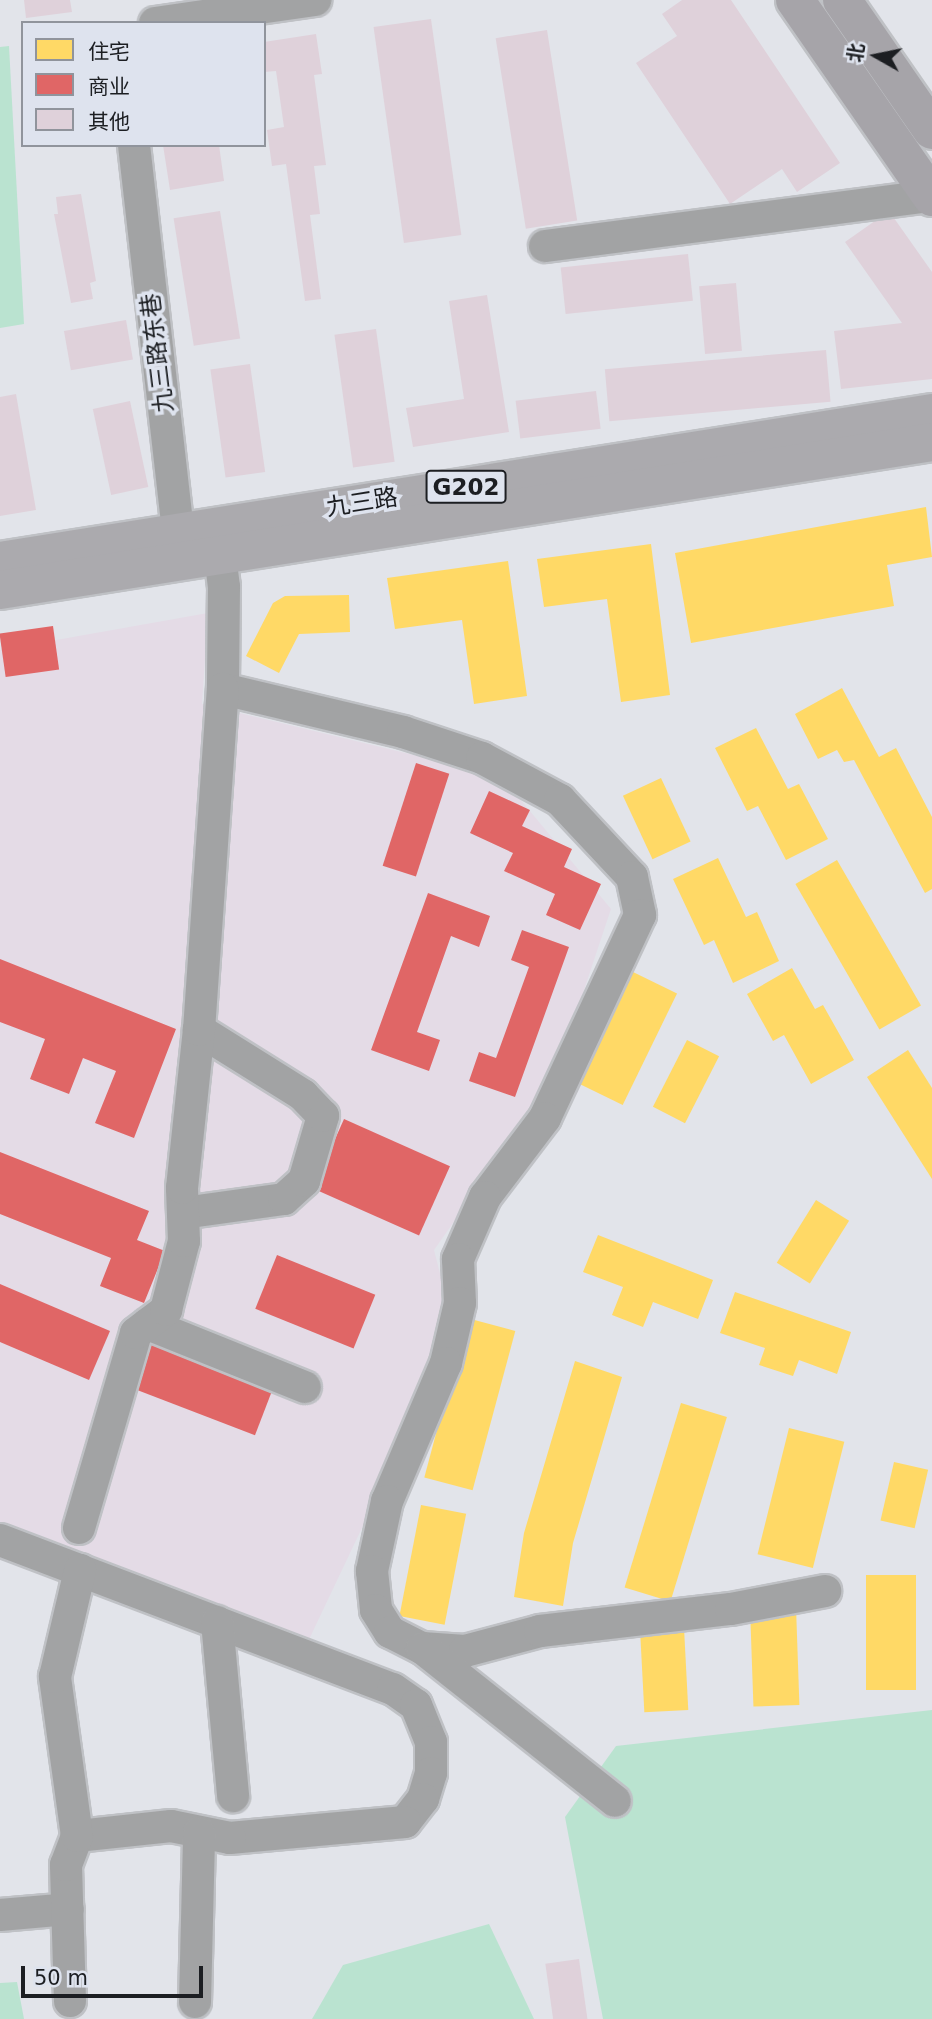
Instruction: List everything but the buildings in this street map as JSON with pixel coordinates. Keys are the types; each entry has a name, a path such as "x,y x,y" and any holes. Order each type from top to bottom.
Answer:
{"highway":[{"name":"九三路","path":"0,590 180,547 932,413"},
{"name":"九三路","path":"218,540 932,442"},
{"name":"九三路","path":"0,561 180,547"}],"main road":[{"path":"795,0 932,197"},
{"path":"842,0 925,105"}],"street":[{"path":"169,21 315,0"},
{"name":"九三路东巷","path":"134,147 180,547"},
{"path":"545,246 932,197"},
{"path":"79,1528 136,1333 166,1310 184,1241 183,1213 223,689 218,540"},
{"path":"223,689 403,732 482,758 560,800 632,877 640,915 545,1118 485,1197 458,1259 460,1303 446,1363 387,1501 372,1571 376,1610 390,1632 422,1648 615,1801"},
{"path":"183,1213 284,1199 304,1181 323,1116 303,1095 199,1030"},
{"path":"148,1324 305,1387"},
{"path":"0,1540 393,1689 416,1705 431,1742 431,1773 423,1799 405,1822 230,1838 171,1826 77,1836"},
{"path":"70,2001 66,1866 77,1836 55,1677 80,1570"},
{"path":"422,1648 465,1651 540,1631 731,1609 825,1591"},
{"path":"217,1622 233,1796"},
{"path":"416,1705 453,1672"},
{"path":"195,2002 199,1833"},
{"path":"0,1915 68,1909"}],"shaded area":[{"path":"208,613 202,704 501,776 611,909 554,1080 434,1250 455,1332 304,1650 0,1532 0,650"}],"green space":[{"path":"9,46 24,324 0,328 0,47"},
{"path":"932,1710 932,2019 603,2019 565,1817 616,1746"},
{"path":"489,1924 534,2019 312,2019 343,1965"},
{"path":"17,1982 24,2019 0,2019 0,1983"}]}
